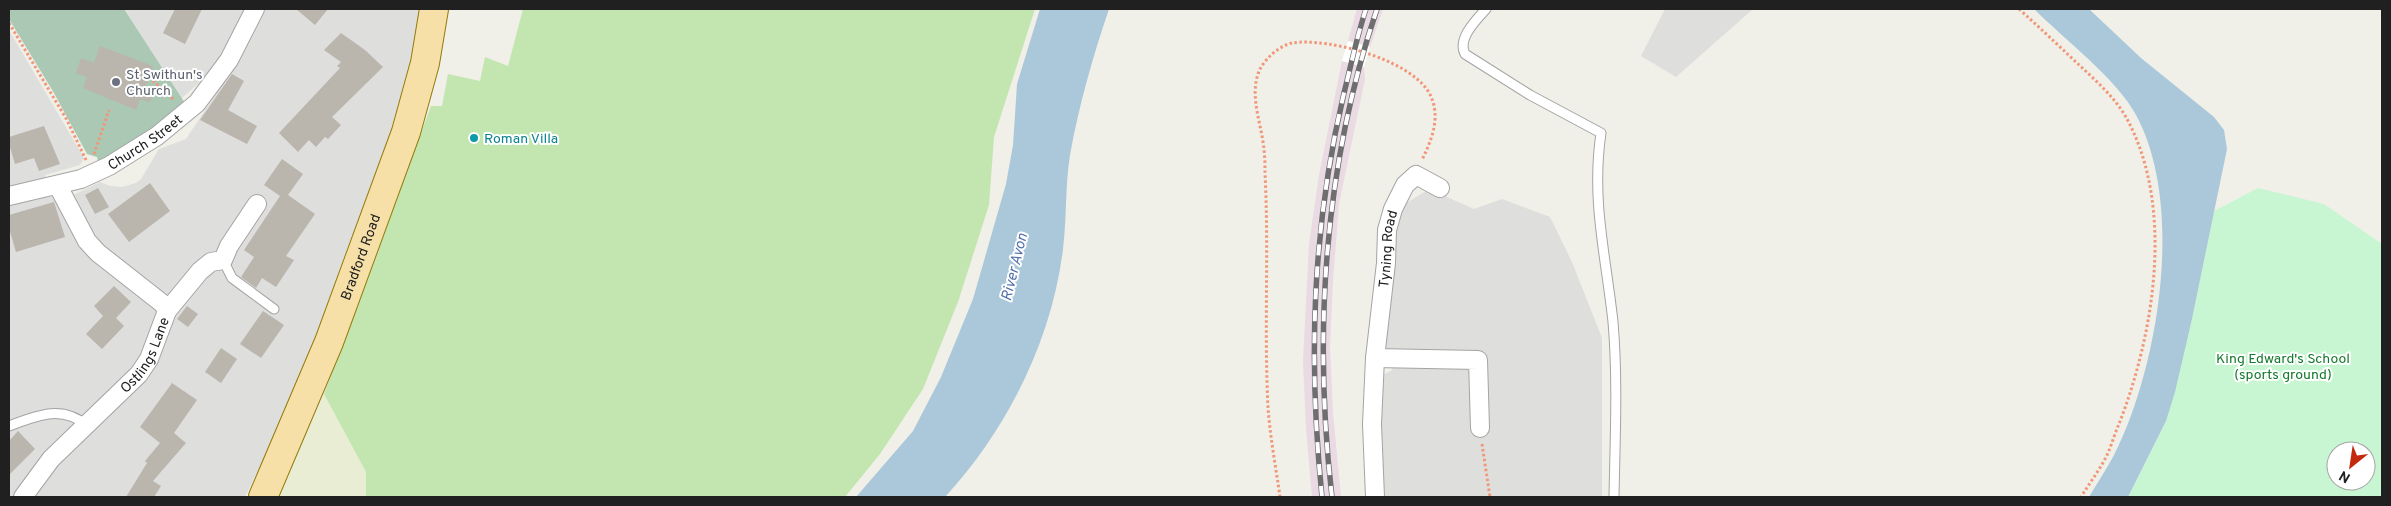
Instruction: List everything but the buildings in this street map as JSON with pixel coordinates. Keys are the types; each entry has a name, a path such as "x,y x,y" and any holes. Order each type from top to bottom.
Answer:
{"main road":[{"name":"Bradford Road","path":"263,497 329,342 406,132 425,63 434,9"}],"street":[{"name":"Church Street","path":"9,196 58,186 81,179 109,166 157,136 197,103 229,60 252,11"},
{"path":"1416,175 1440,188"},
{"name":"Tyning Road","path":"1375,497 1372,424 1375,358 1386,263 1387,230 1393,209 1405,185 1416,175"},
{"name":"Ostlings Lane","path":"23,497 51,460 140,374 149,359 167,311 163,304 98,253 87,241 58,186"},
{"path":"167,311 200,271 211,262 223,260 229,246 257,204"},
{"path":"1375,358 1478,360 1480,428"}],"lane":[{"path":"1486,9 1474,23 1464,41 1463,49 1465,54 1530,95 1602,133 1597,163 1597,200 1613,324 1615,386 1614,497"},
{"path":"223,260 232,278 274,309"},
{"path":"9,426 41,414 54,414 70,415 87,427"}],"path":[{"path":"2019,9 2108,93 2126,118 2141,149 2148,173 2154,214 2153,274 2147,322 2129,399 2106,458 2081,497"},
{"path":"9,23 62,112 84,155"},
{"path":"1280,497 1268,408 1265,158 1255,95 1260,70 1269,56 1290,44 1325,43 1383,59 1423,83 1432,99 1436,118 1431,140 1416,175"},
{"path":"149,77 172,98"},
{"path":"88,162 93,156 109,110"},
{"path":"1480,428 1490,497"}],"shaded area":[{"path":"124,9 246,9 210,73 182,98"},
{"path":"265,9 422,9 419,32 401,106 293,397 245,497 9,497 9,30 84,158 80,165 45,175 49,197 69,197 100,182 110,186 122,187 136,183 141,179 159,149 186,139 245,50"},
{"path":"1357,9 1383,9 1370,47 1348,41"},
{"path":"1665,9 1753,9 1676,77 1641,56"},
{"path":"1342,61 1364,67 1365,79 1339,204 1333,280 1330,346 1333,413 1341,497 1312,497 1303,361 1309,244 1319,175"},
{"path":"1429,189 1474,209 1502,199 1550,217 1572,262 1602,338 1602,497 1383,497 1377,386 1383,375 1392,370 1388,350 1383,347 1397,209"}],"green space":[{"path":"9,9 124,9 185,103 173,118 99,166 97,157 87,154 54,93 9,19"},
{"path":"523,9 1035,9 994,137 989,205 958,302 923,389 880,454 845,497 366,497 366,472 324,394 431,106 442,106 448,74 480,81 485,57 508,66"},
{"name":"King Edward's School (sports ground)","path":"2258,188 2324,204 2382,244 2382,497 2128,497 2166,421 2192,319 2214,211"},
{"path":"324,394 366,472 366,497 277,497"}],"water":[{"name":"River Avon","path":"1040,9 1109,9 1087,81 1074,136 1068,167 1063,249 1049,317 1037,350 1007,413 988,443 945,497 856,497 913,431 941,377 973,299 1006,184 1013,145 1017,84"},
{"path":"2034,9 2089,9 2141,58 2214,117 2224,130 2227,149 2175,392 2166,421 2128,497 2089,497 2114,455 2130,419 2154,332 2160,285 2162,239 2160,194 2151,152 2136,115 2127,101 2089,60"}],"pier":[{"path":"1348,41 1370,47 1364,67 1342,61"}],"railway":[{"path":"1322,497 1315,395 1314,344 1319,244 1333,144 1366,9"},
{"path":"1332,497 1326,436 1324,374 1324,312 1328,250 1334,189 1345,128 1359,68 1377,9"}],"place":[{"name":"St Swithun's Church","path":"116,82"},
{"name":"Roman Villa","path":"474,138"}]}
